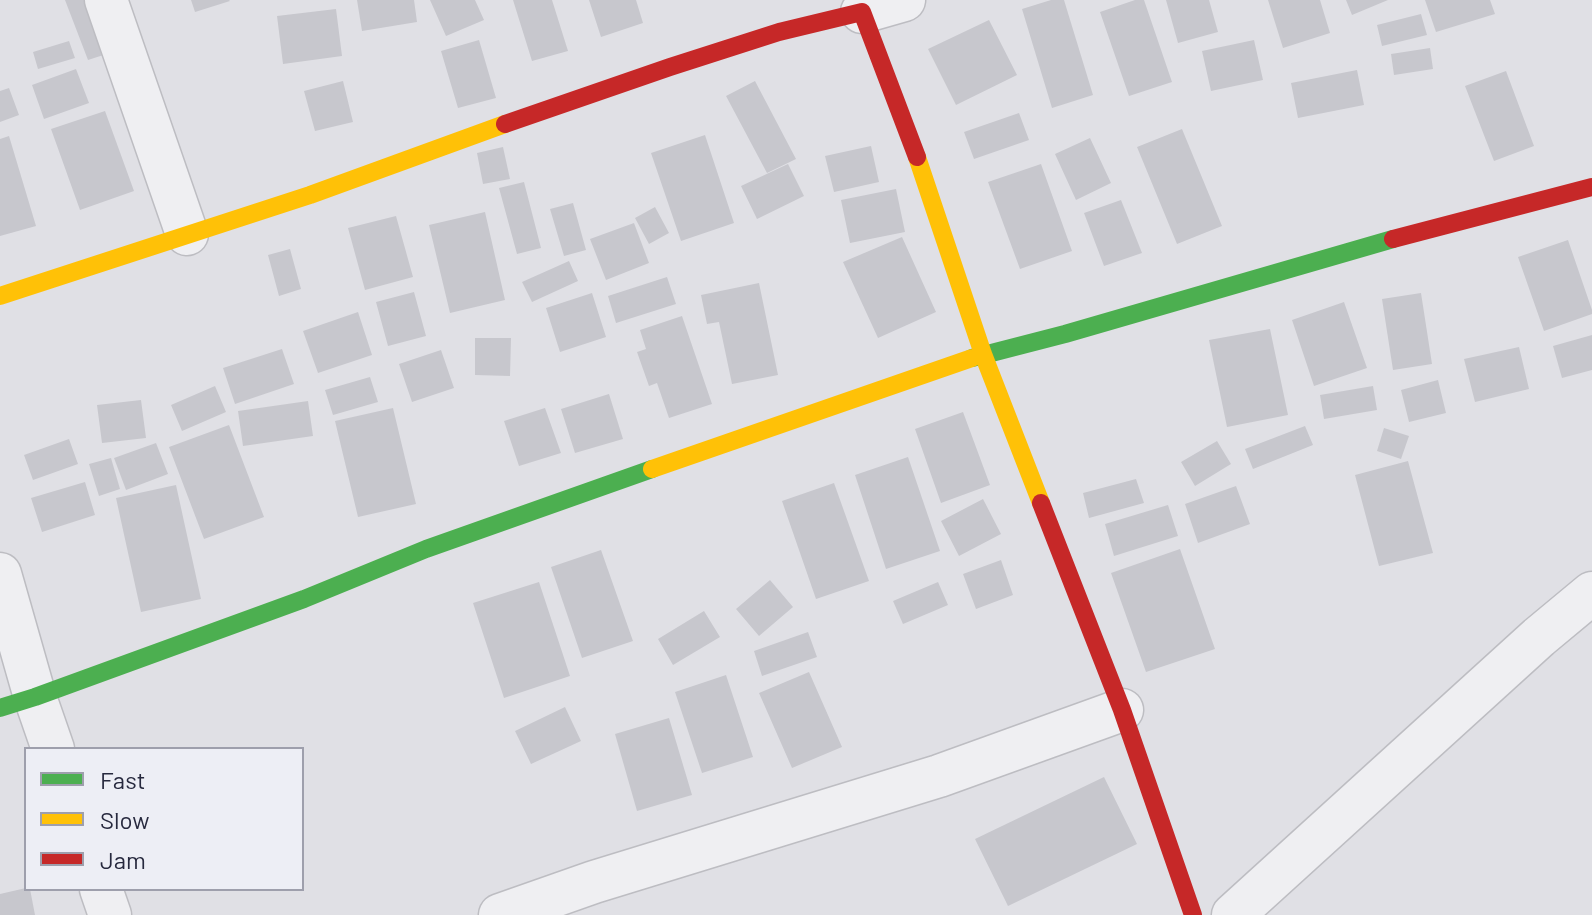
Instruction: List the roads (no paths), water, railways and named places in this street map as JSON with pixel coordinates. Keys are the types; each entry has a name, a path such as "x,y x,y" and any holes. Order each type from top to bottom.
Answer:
{"street":[{"path":"106,0 187,234"},
{"path":"0,296 310,195 670,67 779,32 904,0"},
{"path":"862,12 925,179 983,354 1122,710 1193,915"},
{"path":"18,702 304,599 426,549 983,354 1065,334 1430,228 1592,187"},
{"path":"0,574 18,702 52,747"},
{"path":"1233,915 1539,637 1592,593"},
{"path":"500,915 594,882 939,776 1122,710"},
{"path":"102,891 110,915"}]}
